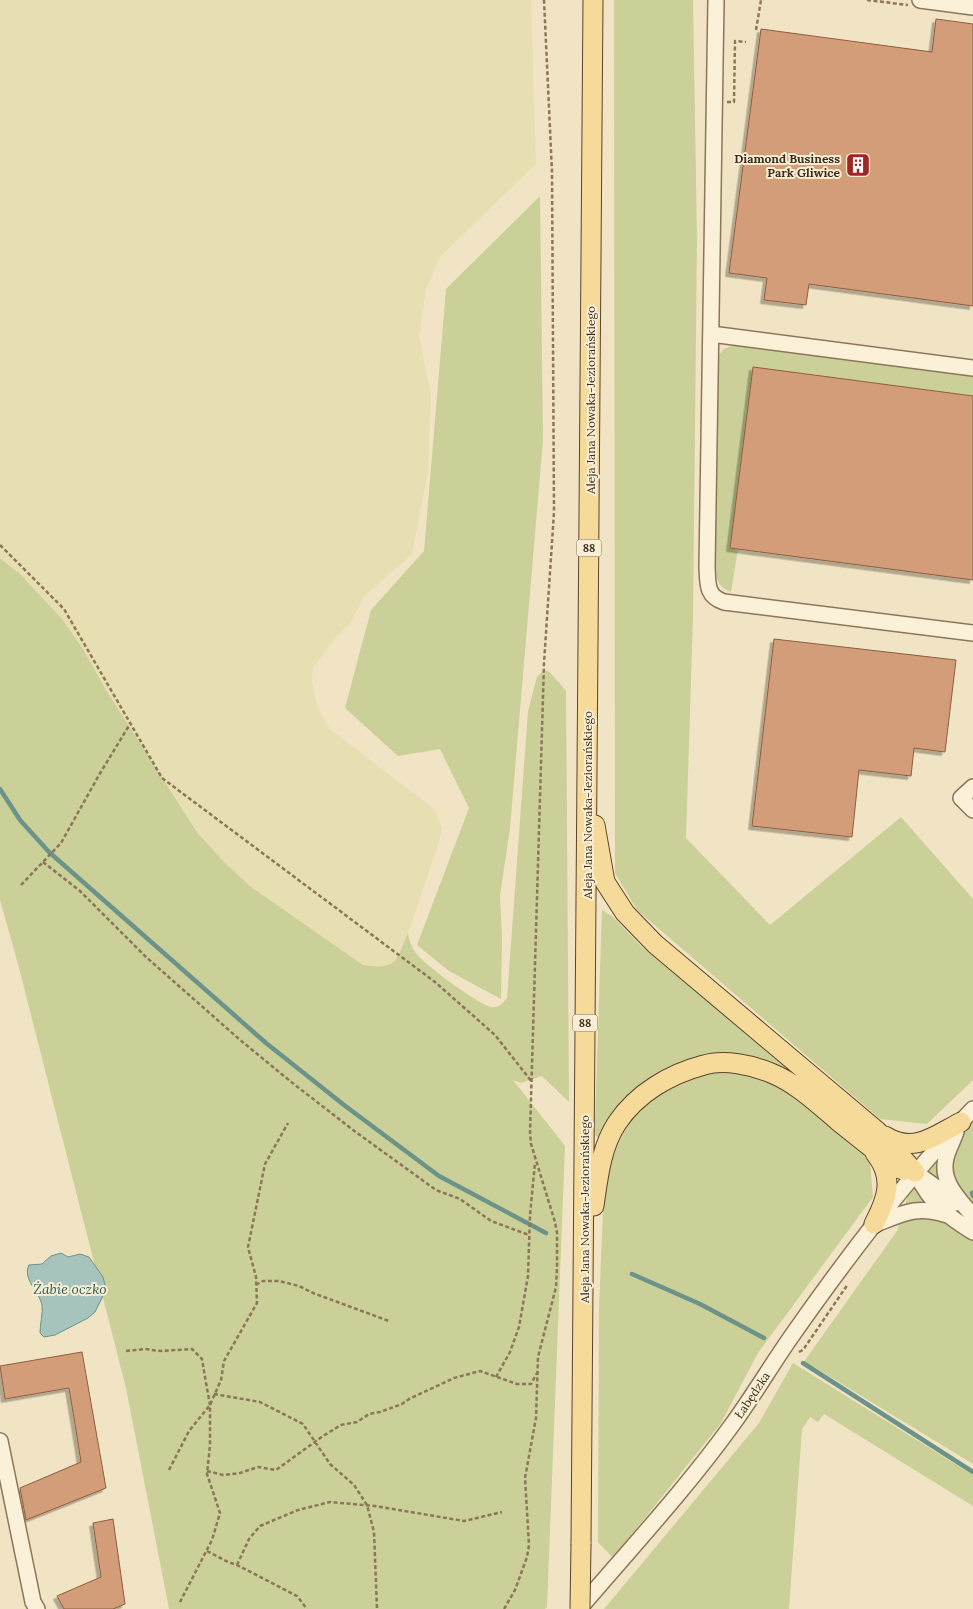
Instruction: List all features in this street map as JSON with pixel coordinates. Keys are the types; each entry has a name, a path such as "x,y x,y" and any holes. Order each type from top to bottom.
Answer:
{"main road":[{"name":"Aleja Jana Nowaka-Jeziorańskiego","path":"580,1609 594,0"},
{"path":"587,779 606,882 625,913 655,944 872,1138 915,1172"},
{"path":"584,1267 600,1165 617,1122 648,1090 682,1073 705,1064 726,1063 770,1072 792,1084 872,1138 912,1144 925,1142 967,1115"},
{"path":"872,1138 886,1173 887,1188 884,1204 874,1224"}],"street":[{"path":"716,0 707,567 710,593 716,599 724,602 973,633"},
{"path":"920,0 973,7"},
{"path":"711,334 973,368"},
{"path":"973,788 961,798 973,810"},
{"path":"967,1115 946,1158 946,1174 951,1191 973,1216"},
{"name":"Łabędzka","path":"580,1609 699,1469 732,1425 792,1336 874,1224 915,1172 967,1115"},
{"path":"915,1172 926,1192 946,1215"},
{"path":"915,1172 947,1195 973,1221"},
{"path":"874,1224 918,1210 930,1210 946,1215 973,1232"},
{"path":"0,1441 33,1602 38,1609"}],"path":[{"path":"504,1609 515,1590 529,1545 525,1478 536,1418 538,1357 556,1287 557,1267 557,1233 530,1132 544,663 554,512 552,172 544,0"},
{"path":"756,30 761,0"},
{"path":"734,102 735,41 746,42"},
{"path":"0,545 64,609 162,778 435,982 495,1035 532,1082"},
{"path":"21,884 61,843 130,723"},
{"path":"43,862 80,891 146,957 199,1004 283,1075 353,1130 436,1190 460,1199 491,1221 529,1234"},
{"path":"169,1470 189,1431 210,1405 221,1380 224,1361 257,1303 256,1277 248,1247 266,1164 288,1123"},
{"path":"496,1377 510,1352 519,1326 528,1276 529,1234 536,1159"},
{"path":"794,1354 803,1350 853,1277"},
{"path":"256,1285 262,1281 299,1286 389,1321"},
{"path":"126,1351 145,1348 160,1351 192,1349 202,1358 210,1405 208,1471 220,1513 212,1540 179,1604"},
{"path":"208,1471 223,1475 240,1473 258,1466 276,1470 341,1425 357,1422 369,1414 402,1404 454,1378 480,1371 517,1384 531,1384 537,1372"},
{"path":"214,1394 260,1402 304,1424 330,1464 354,1485 367,1505 374,1532 377,1609"},
{"path":"237,1565 249,1539 260,1526 276,1518 330,1502 367,1505 464,1521 502,1512"},
{"path":"207,1551 297,1596 306,1609"}],"shaded area":[{"path":"0,0 531,0 536,164 440,257 426,289 419,336 431,396 428,472 412,554 364,597 351,622 336,637 313,668 312,681 317,706 330,729 428,804 436,813 442,828 408,933 392,964 385,967 363,965 251,887 224,862 197,831 106,690 83,649 62,619 21,575 0,558"}],"green space":[{"path":"614,0 693,0 697,239 693,616 686,838 770,925 901,817 973,899 973,1080 927,1124 880,1119 637,910 615,873"},
{"path":"540,196 543,440 510,828 500,896 502,939 501,999 449,971 417,945 469,808 440,749 398,756 345,708 371,610 424,551 446,289"},
{"path":"734,345 973,375 973,396 753,367 730,547 738,549 731,592 721,585 716,575 715,451 717,357 724,349"},
{"path":"0,558 21,575 62,619 83,649 106,690 197,832 224,862 251,887 363,965 383,966 394,962 408,933 410,943 415,952 428,965 463,991 491,1007 499,1006 507,998 528,711 537,677 543,671 548,671 566,691 569,1102 542,1076 521,1083 513,1080 565,1146 547,1607 545,1609 169,1609 126,1388 0,900"},
{"path":"602,910 612,916 642,947 890,1151 811,1091 699,1060 597,1137 595,1135 595,1122"},
{"path":"712,1073 740,1073 756,1077 788,1090 852,1139 870,1163 873,1197 758,1353 721,1423 613,1558 598,1542 599,1309 604,1185 616,1139 640,1108 660,1092 680,1082"},
{"path":"973,1109 973,1464 814,1367 811,1368 803,1363 897,1231 915,1172"},
{"path":"793,1363 973,1475 973,1506 824,1414 818,1422 810,1417 802,1429 789,1609 604,1609 759,1423"}],"water":[{"name":"Żabie oczko","path":"61,1253 68,1257 80,1254 89,1257 103,1277 105,1285 102,1298 95,1312 88,1318 55,1335 44,1337 40,1333 42,1305 29,1280 27,1270 29,1265 42,1264 51,1256"}],"building":[{"name":"Diamond Business Park Gliwice","path":"936,19 973,24 973,306 809,284 806,305 764,300 767,278 729,273 761,29 932,52"},
{"path":"753,367 973,396 973,580 730,548"},
{"path":"774,639 956,660 945,752 914,748 911,776 859,770 852,837 752,826"},
{"path":"82,1352 106,1488 26,1520 20,1488 81,1462 69,1388 5,1399 0,1366"},
{"path":"113,1519 125,1604 113,1609 64,1609 57,1596 101,1577 93,1523"}],"waterway":[{"path":"0,789 20,820 49,852 266,1043 344,1105 439,1176 546,1233"},
{"path":"632,1274 700,1304 764,1338"},
{"path":"803,1363 973,1472"}],"place":[{"name":"Diamond Business Park Gliwice","path":"858,165"}]}
